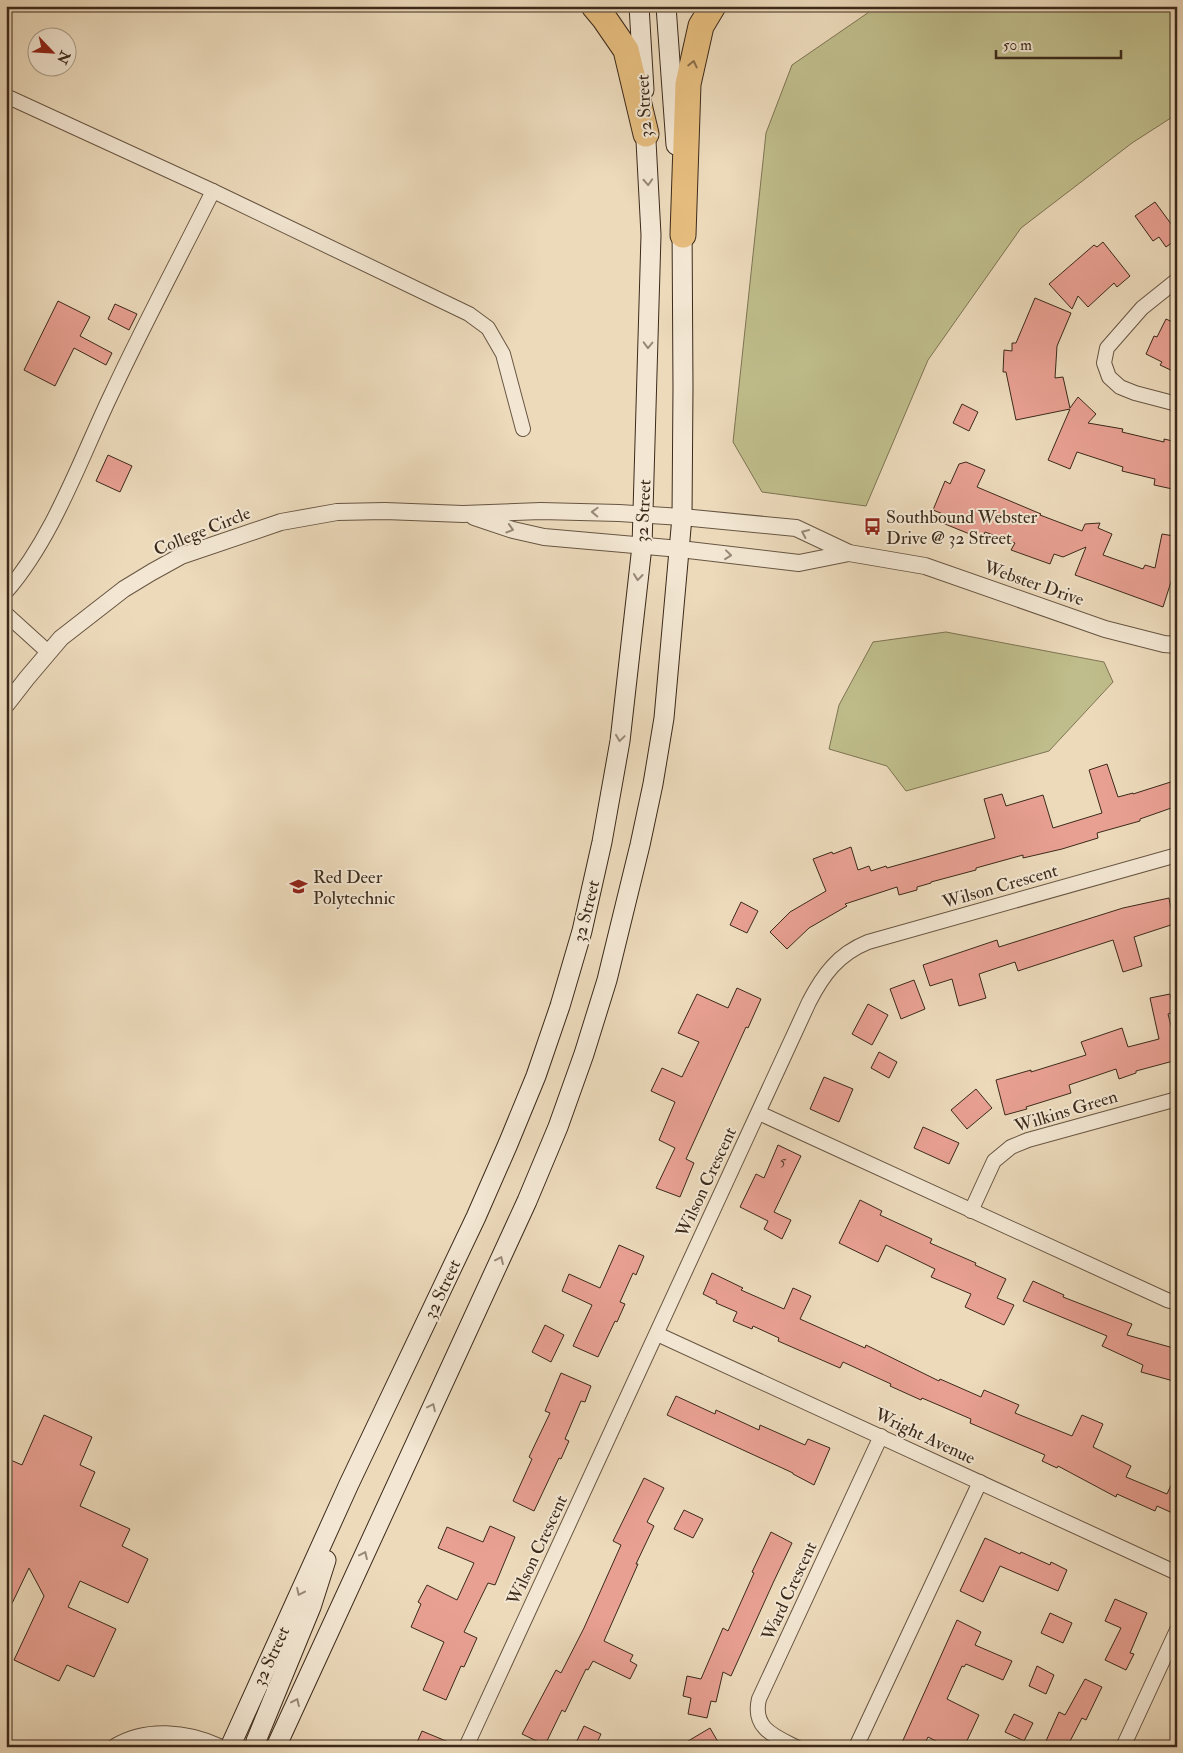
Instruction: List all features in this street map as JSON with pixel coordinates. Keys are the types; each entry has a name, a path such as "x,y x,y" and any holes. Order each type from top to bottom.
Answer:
{"highway":[{"path":"594,6 626,50 646,134"},
{"path":"683,235 688,84 701,26 713,6"}],"main road":[{"name":"32 Street","path":"230,1747 349,1484 504,1154 536,1076 560,1006 582,931 602,842 624,713 642,546 651,235 640,6"},
{"name":"32 Street","path":"276,1747 527,1201 558,1127 584,1054 607,980 625,910 653,784 665,709 682,517 683,235 666,6"},
{"path":"255,1747 311,1607 349,1484"}],"street":[{"path":"6,96 213,191 469,314 488,328 503,354 523,429"},
{"path":"6,592 18,577 53,520 112,393 213,191"},
{"path":"1177,280 1142,308 1107,348 1104,363 1109,377 1120,387 1177,404"},
{"name":"College Circle","path":"6,705 48,652 62,638 124,589 181,556 281,522 338,512 385,511 463,514 542,511 682,517"},
{"name":"College Circle","path":"463,514 513,530 544,537 680,549"},
{"name":"Webster Drive","path":"682,517 796,528 850,553 925,566 1105,629 1164,644 1177,645"},
{"name":"Webster Drive","path":"680,549 799,563 850,553"},
{"path":"6,614 48,652"},
{"name":"Wilson Crescent","path":"466,1747 816,990 832,967 853,948 877,940 1177,855"},
{"name":"Wilkins Green","path":"971,1212 994,1161 1011,1147 1028,1140 1177,1099"},
{"path":"759,1112 971,1212 1177,1303"},
{"name":"Wright Avenue","path":"657,1334 1177,1573"},
{"name":"Ward Crescent","path":"796,1747 771,1734 758,1719 759,1699 881,1436"},
{"path":"856,1747 980,1482"},
{"path":"1123,1747 1177,1630"},
{"path":"115,1747 139,1738 156,1734 169,1734 193,1737 219,1747"}],"shaded area":[{"path":"880,6 1177,6 1177,114 1132,143 1021,228 928,360 866,506 762,492 733,442 766,133 792,65"},
{"path":"946,632 1104,662 1113,682 1049,751 906,791 887,766 829,749 839,705 873,642"}],"building":[{"path":"1155,202 1177,232 1177,239 1166,247 1159,237 1153,241 1135,216"},
{"path":"1103,242 1130,276 1117,287 1114,283 1088,307 1078,296 1072,309 1049,284 1094,245 1097,247"},
{"path":"1035,298 1071,313 1057,346 1055,378 1063,377 1070,408 1078,397 1096,414 1088,423 1123,429 1122,432 1164,442 1164,439 1177,442 1177,490 1154,485 1155,479 1122,471 1123,467 1077,452 1070,469 1048,460 1070,409 1016,420 1006,372 1003,372 1004,350 1012,351 1012,343 1016,343"},
{"path":"58,301 90,317 80,336 112,353 106,365 74,348 55,386 24,370"},
{"path":"115,304 137,314 129,330 108,319"},
{"path":"1166,319 1177,324 1177,373 1160,365 1162,362 1146,354 1154,336 1157,337"},
{"path":"962,404 978,412 969,431 953,423"},
{"path":"108,455 132,466 120,492 96,481"},
{"path":"966,462 985,470 977,487 1082,531 1085,524 1100,523 1098,528 1112,534 1103,555 1143,569 1145,565 1155,568 1162,534 1174,536 1174,540 1177,540 1177,563 1163,607 1075,575 1086,547 1063,557 1054,554 1050,564 1011,550 1015,543 985,532 982,539 940,522 943,514 933,510 945,481 950,484 959,464"},
{"path":"1107,764 1118,797 1177,780 1177,806 1140,819 1140,821 1097,833 1098,838 1062,849 1023,858 1023,855 976,868 976,870 931,882 917,887 917,890 899,895 897,887 845,904 847,906 809,928 787,949 770,932 790,912 826,891 813,859 851,847 858,870 869,866 871,871 995,838 984,799 1002,794 1006,806 1043,795 1053,828 1102,813 1089,770"},
{"path":"1169,898 1174,924 1134,937 1142,966 1123,972 1113,940 1018,971 1015,962 979,974 986,998 959,1006 952,979 930,986 923,965 997,940 999,947 1123,908"},
{"path":"741,902 758,911 747,933 730,925"},
{"path":"914,980 925,1009 901,1019 890,989"},
{"path":"737,988 761,999 748,1028 746,1027 686,1159 694,1163 680,1197 656,1188 675,1148 659,1140 675,1102 651,1091 662,1068 682,1077 699,1042 678,1033 697,994 728,1008"},
{"path":"1170,994 1174,1012 1168,1014 1177,1049 1177,1060 1136,1071 1136,1073 1119,1079 1116,1069 1069,1085 1071,1093 1005,1115 996,1080 1031,1070 1031,1072 1086,1055 1081,1042 1122,1028 1128,1047 1159,1039 1150,998"},
{"path":"868,1004 888,1015 872,1045 852,1034"},
{"path":"879,1052 897,1062 889,1078 871,1068"},
{"path":"824,1077 853,1089 839,1122 810,1109"},
{"path":"976,1089 992,1108 967,1129 951,1110"},
{"path":"923,1127 959,1143 949,1164 914,1148"},
{"path":"778,1145 801,1156 774,1212 791,1220 782,1239 764,1229 768,1221 740,1207 756,1174 764,1178"},
{"path":"860,1200 882,1211 880,1215 932,1239 930,1243 976,1263 975,1265 1006,1279 997,1298 1014,1305 1004,1325 965,1307 971,1294 931,1277 935,1269 886,1245 878,1262 839,1243"},
{"path":"619,1245 644,1256 636,1275 633,1273 620,1302 625,1304 598,1357 573,1346 592,1305 562,1291 569,1274 600,1288"},
{"path":"712,1273 743,1288 741,1290 784,1309 793,1288 811,1296 800,1319 865,1348 866,1345 939,1381 940,1379 981,1397 984,1390 1019,1405 1015,1413 1072,1436 1082,1415 1103,1424 1093,1447 1131,1466 1126,1477 1167,1494 1177,1472 1177,1515 1157,1506 1155,1511 1117,1494 1116,1497 1058,1466 1057,1468 1042,1461 1045,1455 970,1423 971,1419 922,1398 921,1400 843,1362 840,1368 778,1341 779,1338 753,1326 752,1329 733,1321 737,1312 716,1303 717,1301 703,1294"},
{"path":"1033,1281 1064,1295 1063,1297 1132,1324 1127,1335 1177,1349 1177,1382 1141,1372 1143,1365 1102,1346 1107,1336 1023,1301"},
{"path":"545,1325 564,1335 551,1362 532,1352"},
{"path":"561,1373 591,1386 585,1402 581,1401 565,1439 569,1441 561,1459 559,1458 534,1511 513,1501 532,1459 529,1457 550,1413 545,1411"},
{"path":"676,1396 715,1414 716,1410 759,1430 760,1425 805,1445 808,1439 830,1448 814,1485 793,1473 667,1415"},
{"path":"44,1415 92,1437 80,1465 95,1472 80,1506 130,1529 122,1546 148,1559 128,1603 80,1581 68,1607 116,1629 94,1677 67,1665 59,1681 14,1660 44,1596 29,1568 6,1616 6,1458 22,1465"},
{"path":"644,1478 664,1488 647,1522 654,1526 604,1641 633,1655 630,1661 637,1665 630,1679 593,1661 588,1670 586,1669 565,1712 562,1710 545,1745 522,1734 556,1670 561,1673 584,1628 621,1545 613,1541"},
{"path":"684,1510 703,1519 693,1538 674,1529"},
{"path":"490,1526 515,1537 495,1585 488,1583 464,1632 477,1638 464,1667 461,1666 446,1700 423,1690 444,1642 411,1627 421,1604 418,1602 427,1585 457,1600 474,1563 438,1548 447,1527 483,1542"},
{"path":"771,1532 792,1543 731,1676 723,1672 716,1702 711,1701 707,1718 688,1714 691,1698 683,1696 687,1676 701,1679 723,1628 728,1631"},
{"path":"985,1538 1020,1554 1021,1552 1050,1565 1051,1562 1067,1570 1058,1591 1000,1566 983,1602 960,1591"},
{"path":"1115,1599 1147,1613 1130,1653 1134,1654 1126,1670 1105,1660 1121,1628 1105,1621"},
{"path":"1050,1613 1072,1623 1063,1643 1041,1633"},
{"path":"957,1620 981,1632 975,1645 1012,1661 1003,1680 966,1664 964,1667 962,1666 947,1699 979,1715 964,1747 948,1747 928,1737 923,1747 900,1747"},
{"path":"1037,1666 1054,1675 1046,1694 1029,1686"},
{"path":"1085,1679 1102,1687 1086,1720 1082,1718 1067,1747 1058,1747 1046,1741 1059,1712 1065,1715"},
{"path":"1014,1714 1033,1723 1024,1741 1005,1732"},
{"path":"584,1726 601,1734 595,1747 574,1747"},
{"path":"710,1728 721,1747 678,1747"},
{"path":"422,1731 458,1746 415,1747"}],"place":[{"name":"Southbound Webster Drive @ 32 Street","path":"872,527"},
{"name":"Red Deer Polytechnic","path":"299,887"}]}
